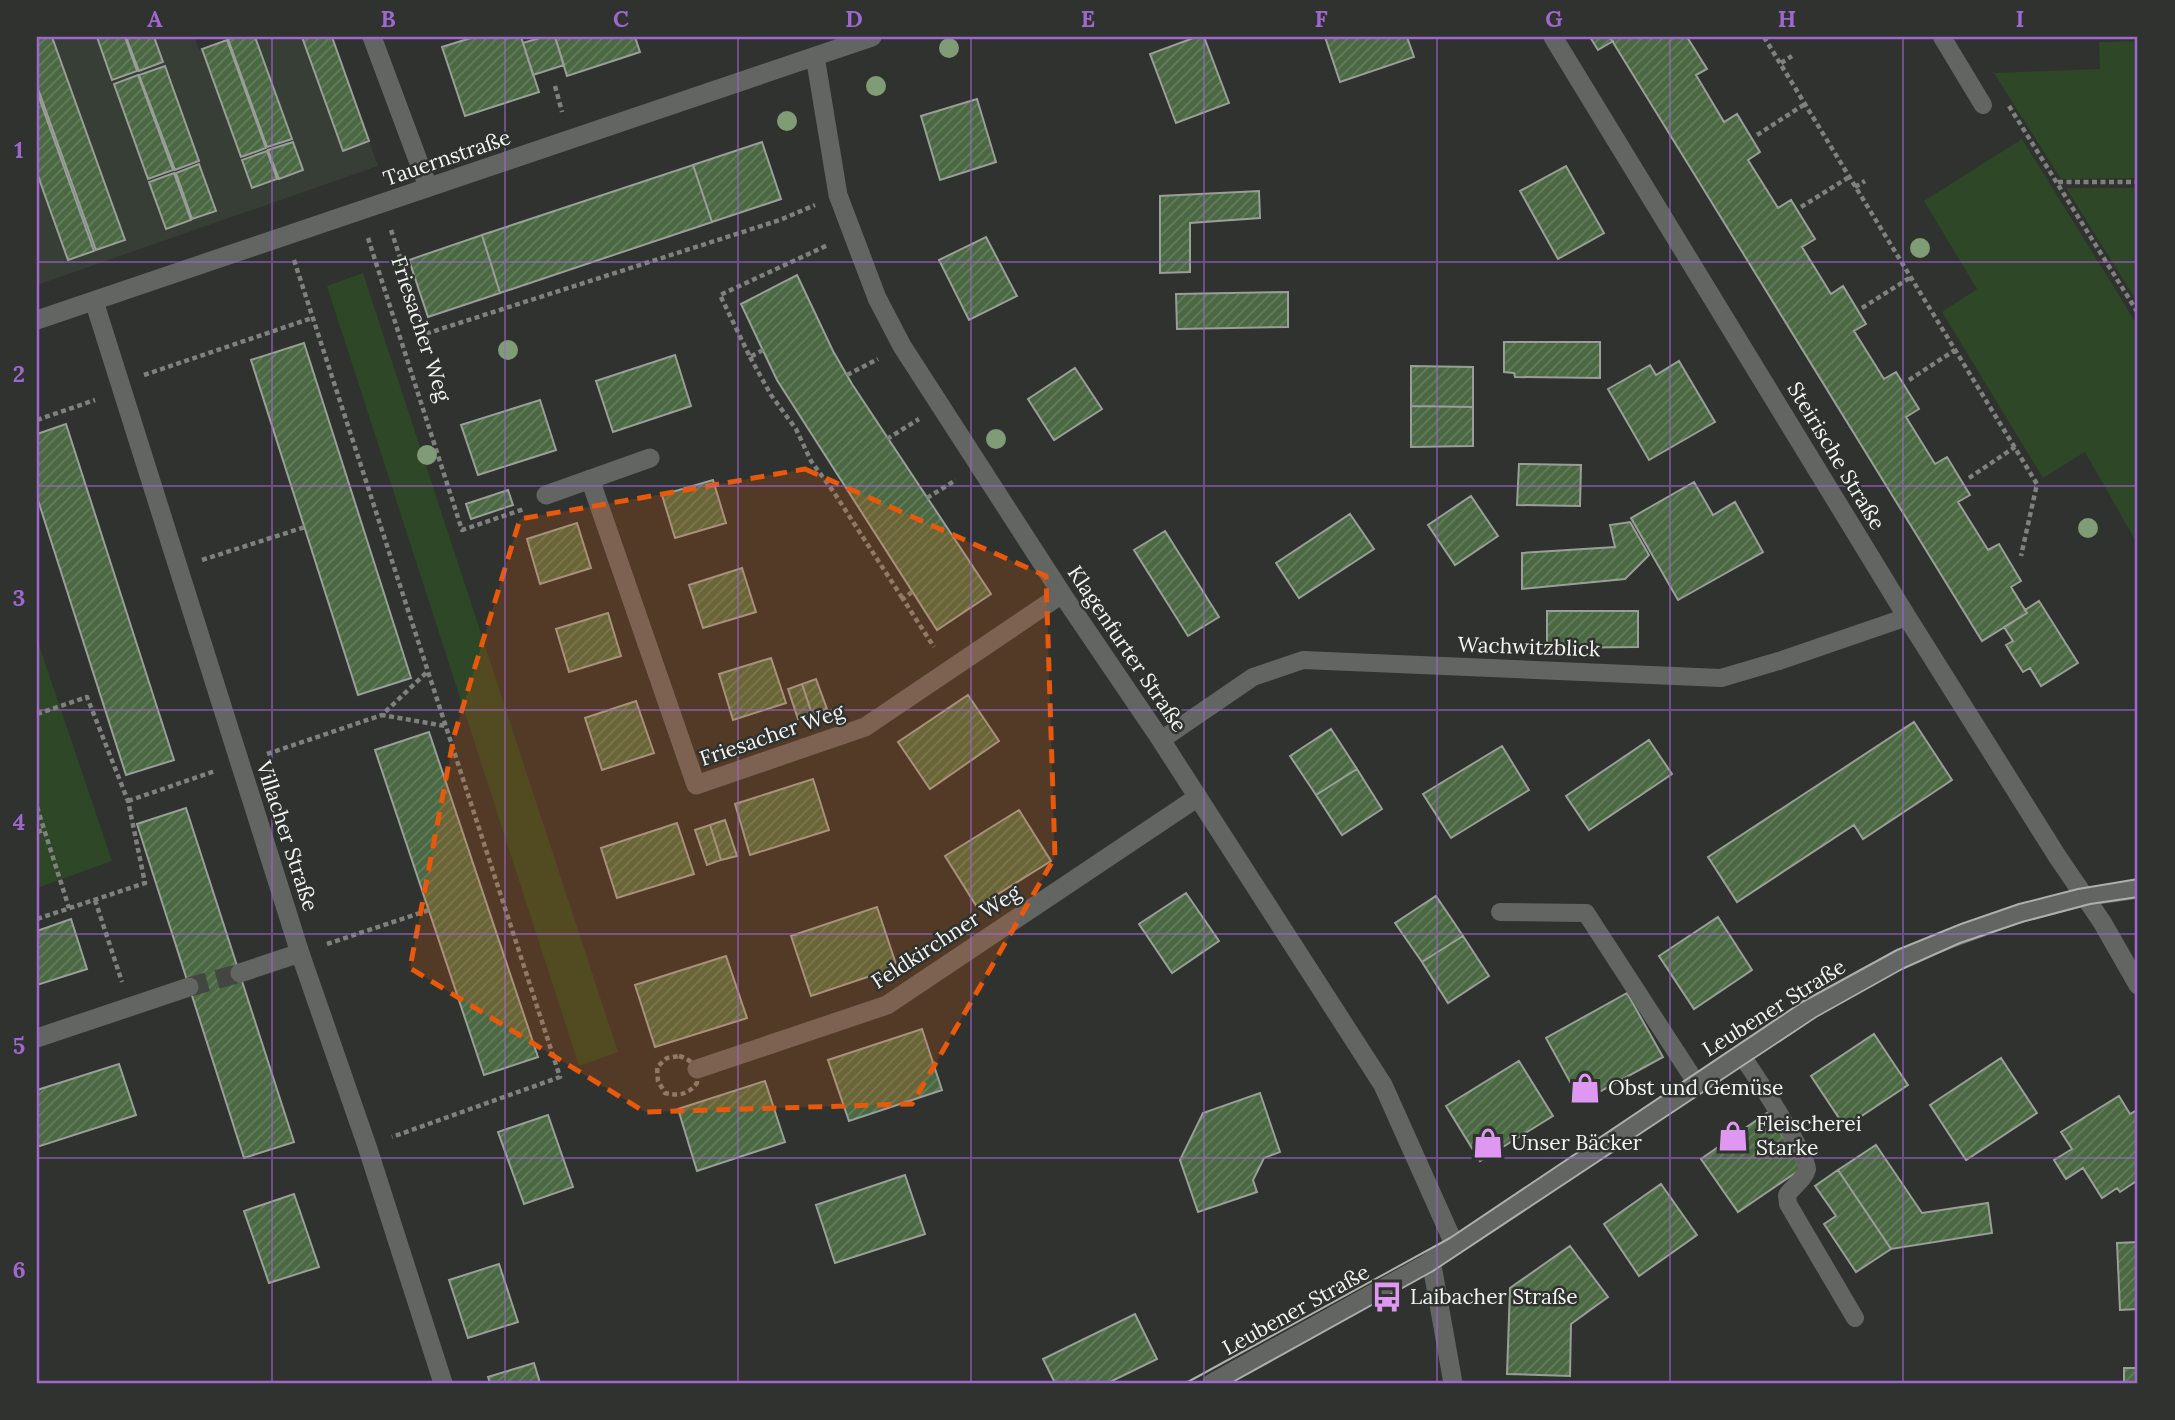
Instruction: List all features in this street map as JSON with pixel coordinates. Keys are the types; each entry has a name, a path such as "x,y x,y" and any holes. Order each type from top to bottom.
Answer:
{"street":[{"path":"372,37 428,187"},
{"name":"Tauernstraße","path":"37,320 872,37"},
{"name":"Steirische Straße","path":"1553,37 1907,617 2102,922 2138,985"},
{"name":"Klagenfurter Straße","path":"816,56 838,195 877,298 902,346 1062,594 1161,740 1383,1085 1455,1246"},
{"name":"Villacher Straße","path":"94,301 300,953 367,1146 443,1383"},
{"path":"546,495 650,458"},
{"name":"Friesacher Weg","path":"590,479 696,785 865,727 1062,594"},
{"name":"Feldkirchner Weg","path":"696,1069 887,1005 1198,797"},
{"name":"Leubener Straße","path":"1212,1383 1428,1263 1807,1010 1897,960 2018,914 2084,897 2138,889"},
{"path":"240,973 300,953"},
{"path":"37,1038 189,987"},
{"path":"1428,1263 1433,1271 1453,1383"}],"lane":[{"path":"1942,37 1983,104"},
{"name":"Wachwitzblick","path":"1161,740 1253,677 1303,660 1721,678 1779,662 1907,617"},
{"path":"1500,912 1586,913 1697,1084"},
{"path":"1741,1055 1795,1140 1807,1164 1807,1172 1787,1195 1788,1204 1855,1318"}],"path":[{"path":"1764,37 2037,484 2021,556"},
{"path":"1781,64 1792,56"},
{"path":"555,86 561,107"},
{"path":"2008,103 2138,313"},
{"path":"1757,135 1805,104"},
{"path":"1801,207 1849,177"},
{"path":"1855,187 1865,181"},
{"path":"2057,183 2138,182"},
{"path":"382,204 425,334 779,220 838,195"},
{"name":"Friesacher Weg","path":"359,212 462,530 544,502 546,495"},
{"path":"853,235 720,295 771,395 796,429 811,461 934,648 944,641"},
{"path":"286,236 426,673 560,1077 367,1146"},
{"path":"1862,307 1910,277"},
{"path":"37,420 313,318"},
{"path":"750,356 763,350"},
{"path":"1909,380 1955,350"},
{"path":"887,439 940,406"},
{"path":"1969,478 2015,447"},
{"path":"177,568 305,527"},
{"path":"902,599 912,592"},
{"path":"128,801 382,715 426,673"},
{"path":"37,714 87,698 128,801 145,883 37,919"},
{"path":"382,715 445,726"},
{"path":"37,807 69,908"},
{"path":"37,832 44,830"},
{"path":"95,900 130,1007"},
{"path":"300,953 429,910"}],"highlighted area":[{"path":"805,469 1046,576 1055,857 912,1104 645,1112 410,968 454,736 520,519"}],"shaded area":[{"path":"37,37 194,37 199,50 234,37 332,37 378,166 37,285"}],"green space":[{"path":"2138,41 2138,178 2061,179 1994,73 2100,69 2099,42"},
{"path":"2022,139 2138,326 2138,545 2085,452 2043,478 1942,312 1977,289 1924,201"},
{"path":"2066,188 2138,188 2138,303"},
{"path":"363,273 618,1052 579,1066 327,286"},
{"path":"37,639 112,861 37,888"}],"building":[{"path":"37,37 52,37 125,240 96,250 37,86"},
{"path":"97,37 125,37 137,71 112,80"},
{"path":"126,37 154,37 163,62 139,71"},
{"path":"255,37 292,139 267,147 228,39"},
{"path":"302,37 332,37 369,141 343,151"},
{"path":"474,37 521,37 539,92 465,116 442,47"},
{"path":"543,37 555,37 564,65 533,75 523,43"},
{"path":"555,37 635,37 640,52 567,76"},
{"path":"1196,37 1204,37 1229,103 1176,123 1150,54"},
{"path":"1325,37 1407,37 1414,57 1340,82"},
{"path":"1590,37 1616,37 1598,50"},
{"path":"1687,37 1707,69 1696,75 1724,122 1737,114 1760,152 1748,160 1778,208 1791,200 1815,239 1802,247 1831,294 1843,286 1866,324 1854,331 1884,379 1896,372 1919,409 1906,417 1935,464 1947,457 1970,495 1958,502 1988,550 1999,544 2021,581 2011,587 2027,613 1982,641 1611,39"},
{"path":"227,40 266,148 241,157 202,49"},
{"path":"165,66 199,161 175,170 139,75"},
{"path":"138,75 173,170 148,179 114,84"},
{"path":"37,92 94,251 68,260 37,173"},
{"path":"977,99 996,162 940,180 921,116"},
{"path":"293,142 303,170 279,179 268,150"},
{"path":"762,142 781,199 712,222 693,165"},
{"path":"267,151 277,179 252,188 242,160"},
{"path":"199,164 216,211 192,219 176,173"},
{"path":"693,165 712,222 500,293 482,235"},
{"path":"1566,166 1604,233 1558,259 1520,191"},
{"path":"174,173 191,220 166,229 149,182"},
{"path":"1259,191 1260,218 1190,223 1190,272 1160,273 1160,196"},
{"path":"482,235 500,293 428,317 409,260"},
{"path":"986,237 1017,296 969,320 939,260"},
{"path":"797,275 852,384 991,594 937,630 777,380 741,304"},
{"path":"1288,292 1288,327 1177,329 1176,294"},
{"path":"1504,342 1600,342 1600,378 1515,377 1514,373 1504,372"},
{"path":"304,343 411,678 358,695 251,360"},
{"path":"675,355 691,406 613,432 596,381"},
{"path":"1679,361 1715,422 1649,460 1608,389 1650,365 1656,375"},
{"path":"1411,366 1473,367 1473,407 1411,406"},
{"path":"1075,368 1102,409 1054,440 1028,399"},
{"path":"540,400 556,450 478,475 461,425"},
{"path":"1411,406 1473,407 1473,446 1411,447"},
{"path":"66,424 174,760 126,775 37,497 37,434"},
{"path":"1519,464 1581,465 1580,506 1517,505"},
{"path":"713,480 726,523 675,538 662,495"},
{"path":"1694,482 1713,515 1735,502 1763,552 1678,600 1631,518"},
{"path":"508,490 513,505 471,519 466,504"},
{"path":"1471,496 1498,536 1455,565 1428,525"},
{"path":"1350,514 1374,549 1299,598 1276,563"},
{"path":"1630,522 1649,555 1625,579 1522,589 1522,553 1615,547 1610,525"},
{"path":"577,523 591,568 540,584 527,539"},
{"path":"1165,531 1219,617 1188,636 1134,550"},
{"path":"742,568 756,612 703,628 689,585"},
{"path":"2039,601 2078,663 2041,686 2030,668 2023,672 2012,655 2006,645 2013,641 2004,627 2027,613 2025,610"},
{"path":"1547,611 1638,611 1638,647 1547,648"},
{"path":"608,613 621,656 569,672 556,629"},
{"path":"771,658 786,703 733,720 719,674"},
{"path":"816,679 827,709 812,714 802,684"},
{"path":"802,684 812,714 798,719 788,689"},
{"path":"968,695 999,741 930,789 898,742"},
{"path":"636,701 654,753 602,770 585,718"},
{"path":"1914,722 1952,780 1863,839 1854,825 1737,902 1708,857"},
{"path":"1331,729 1357,769 1316,795 1290,756"},
{"path":"429,732 538,1057 484,1075 375,750"},
{"path":"1649,740 1672,774 1589,830 1566,796"},
{"path":"1502,746 1529,790 1451,838 1423,794"},
{"path":"1357,769 1382,809 1342,835 1316,795"},
{"path":"813,779 829,830 750,855 735,804"},
{"path":"186,808 294,1142 244,1158 137,824"},
{"path":"1019,810 1051,861 977,907 945,856"},
{"path":"725,820 737,856 721,860 710,825"},
{"path":"677,823 694,874 617,898 601,848"},
{"path":"710,825 721,860 707,865 695,830"},
{"path":"1186,893 1219,941 1172,973 1139,924"},
{"path":"1436,896 1463,936 1422,962 1395,923"},
{"path":"877,907 897,967 811,996 791,936"},
{"path":"1718,917 1752,970 1694,1009 1659,956"},
{"path":"71,919 87,969 37,985 37,931"},
{"path":"1463,936 1489,976 1448,1003 1422,962"},
{"path":"726,956 747,1018 655,1047 635,985"},
{"path":"1627,993 1663,1057 1581,1102 1546,1038"},
{"path":"922,1029 942,1090 849,1121 828,1060"},
{"path":"1874,1034 1908,1085 1845,1127 1811,1076"},
{"path":"2001,1058 2037,1113 1966,1160 1930,1105"},
{"path":"1519,1061 1553,1116 1480,1161 1446,1106"},
{"path":"119,1064 136,1115 37,1147 37,1090"},
{"path":"765,1081 785,1142 697,1171 678,1109"},
{"path":"1260,1093 1280,1152 1264,1158 1253,1180 1257,1192 1198,1212 1180,1160 1203,1113"},
{"path":"2119,1096 2130,1114 2137,1110 2138,1113 2138,1180 2120,1192 2117,1188 2102,1198 2083,1168 2066,1179 2054,1160 2072,1149 2061,1132"},
{"path":"1767,1113 1804,1167 1738,1212 1701,1159"},
{"path":"548,1115 573,1187 524,1204 498,1132"},
{"path":"1876,1145 1922,1213 1988,1203 1992,1233 1891,1249 1838,1170"},
{"path":"1838,1170 1891,1249 1856,1272 1824,1224 1836,1216 1815,1186"},
{"path":"905,1175 925,1234 835,1263 816,1205"},
{"path":"1661,1184 1697,1235 1639,1276 1604,1224"},
{"path":"294,1194 319,1267 269,1283 244,1211"},
{"path":"2138,1242 2138,1309 2120,1310 2117,1243"},
{"path":"1570,1246 1608,1297 1571,1324 1570,1376 1507,1374 1510,1288"},
{"path":"499,1264 518,1322 468,1338 449,1280"},
{"path":"1135,1314 1157,1359 1108,1383 1055,1383 1043,1359"},
{"path":"534,1363 540,1383 490,1383 488,1377"},
{"path":"2124,1368 2138,1368 2138,1383 2124,1383"}],"tunnel":[{"path":"189,987 240,973"}],"tram line":[{"path":"1186,1383 1450,1238 1802,1002 1897,950 2019,904 2078,889 2138,879"},
{"path":"1231,1383 1433,1271 1816,1017 1902,969 1960,943 2022,922 2090,904 2138,897"}],"place":[{"name":"Obst und Gemüse","path":"1585,1088"},
{"name":"Fleischerei Starke","path":"1733,1136"},
{"name":"Unser Bäcker","path":"1488,1143"},
{"name":"Laibacher Straße","path":"1387,1297"}]}
